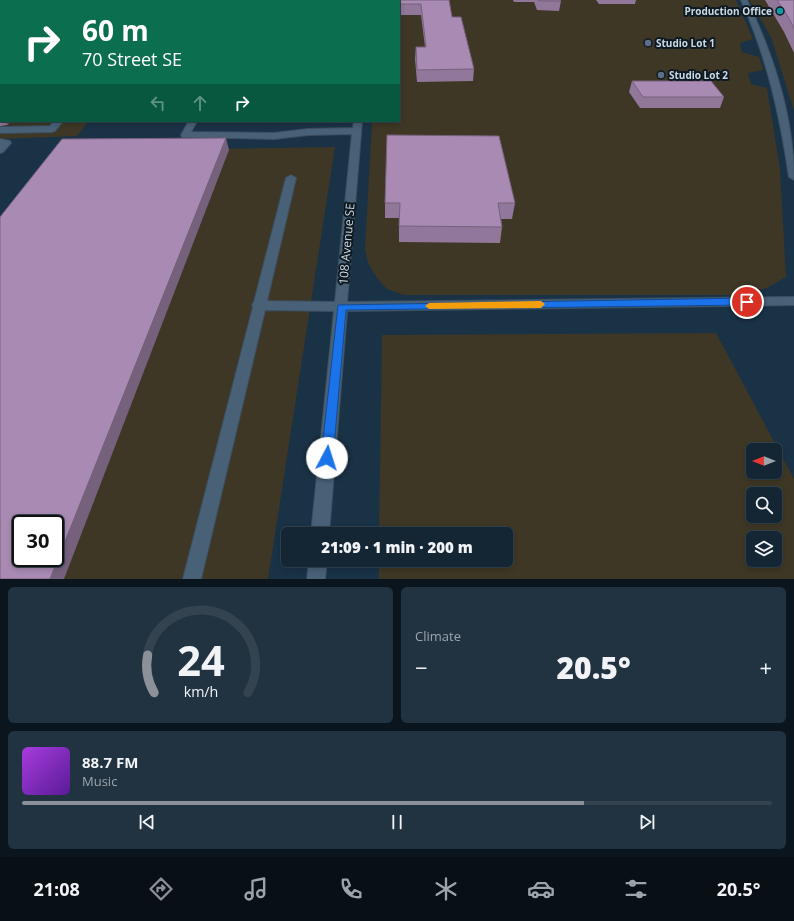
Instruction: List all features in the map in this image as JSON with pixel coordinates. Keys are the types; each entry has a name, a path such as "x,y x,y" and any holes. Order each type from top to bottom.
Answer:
{"street":[{"path":"744,0 764,43 776,81 793,162 794,177"},
{"path":"0,130 52,129 58,122"},
{"path":"192,122 185,135 274,136 358,126"},
{"path":"308,132 310,122"},
{"name":"108 Avenue SE","path":"321,527 358,126"},
{"path":"0,142 7,143 0,150"},
{"path":"192,579 258,305 291,178"},
{"path":"258,305 341,307 794,301"},
{"path":"316,579 317,567"}],"shaded area":[{"path":"400,0 736,0 753,39 740,43 742,52 759,57 763,70 748,73 751,84 767,88 780,169 786,277 767,288 738,295 404,295 387,289 377,278 368,263 365,249 372,122 400,122"},
{"path":"749,0 794,0 794,111 771,37"},
{"path":"0,122 88,122 77,136 0,139"},
{"path":"335,147 268,579 0,579 0,231 62,151"},
{"path":"716,333 775,443 746,443 746,479 782,479 782,457 794,479 794,579 379,579 379,567 513,567 513,527 379,527 382,335"}],"building":[{"path":"400,0 449,0 452,17 461,17 474,69 417,70 416,47 426,47 421,4 400,4"},
{"path":"538,0 560,0 561,1 539,1"},
{"path":"777,0 794,0 794,29 790,20"},
{"path":"632,81 711,81 724,97 643,97"},
{"path":"387,135 499,136 515,203 498,203 502,227 399,226 400,203 385,203"},
{"path":"226,138 64,544 64,515 12,515 12,567 55,567 50,579 0,579 0,217 62,139"}],"slow traffic":[{"path":"429,306 541,304"}],"place":[{"name":"Production Office","path":"780,11"},
{"name":"Studio Lot 1","path":"648,43"},
{"name":"Studio Lot 2","path":"661,75"}],"route":[{"path":"327,458 341,307 747,302"}]}
